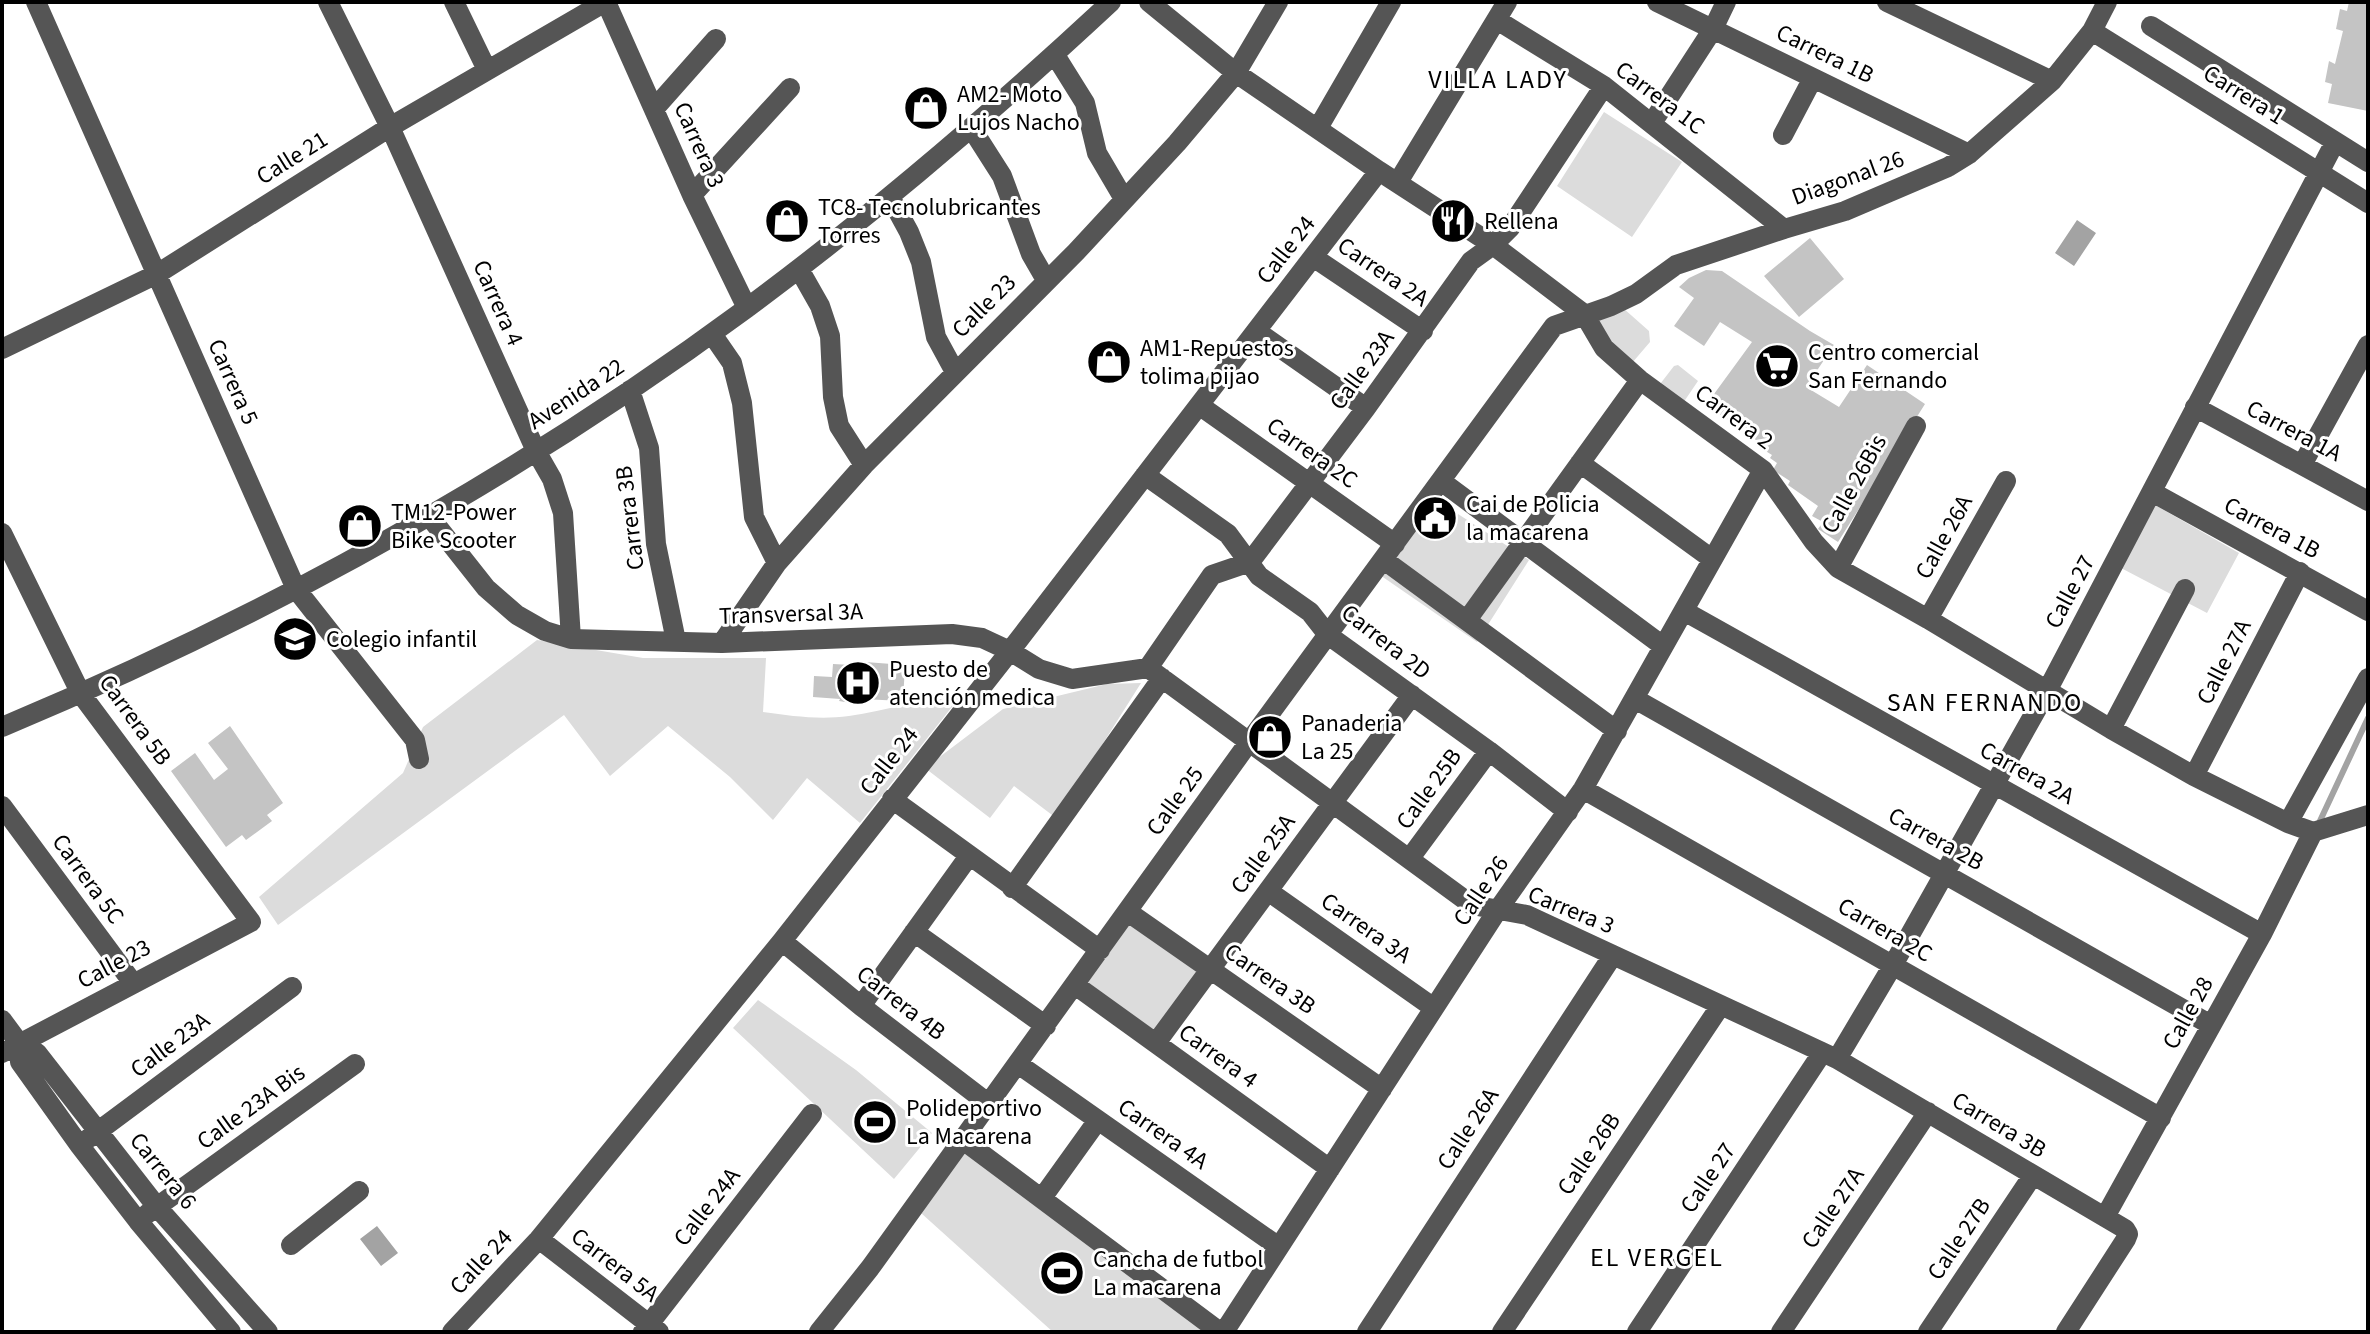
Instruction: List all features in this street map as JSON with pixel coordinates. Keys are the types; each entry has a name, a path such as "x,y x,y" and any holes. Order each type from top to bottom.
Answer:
{"street":[{"name":"Carrera 5","path":"36,2 296,589 415,740 419,759"},
{"name":"Carrera 4","path":"328,2 390,127 536,451 552,479 563,513 571,639"},
{"path":"454,2 487,70"},
{"name":"Calle 21","path":"2,349 157,274 390,127 606,2"},
{"name":"Carrera 3","path":"606,2 692,195 747,308"},
{"name":"Avenida 22","path":"2,727 81,694 296,589 429,516 630,390 712,334 890,197 972,129 1111,2"},
{"name":"Carrera 2","path":"1149,2 1236,73 1493,245 1584,314 1604,348 1640,380 1763,470 1814,542 1838,568 2194,776 2288,823 2313,832"},
{"name":"Calle 23","path":"722,643 777,563 864,465 1076,252 1177,143 1236,73 1278,2"},
{"path":"1318,128 1391,2"},
{"name":"Carrera 1B","path":"1657,2 1969,154"},
{"path":"1652,123 1713,29 1726,2"},
{"path":"1887,2 2052,81"},
{"path":"2092,31 2107,2"},
{"path":"1398,182 1502,11"},
{"name":"Carrera 1C","path":"1502,11 1652,123 1784,229"},
{"path":"2151,26 2368,162"},
{"name":"Diagonal 26","path":"1584,314 1636,294 1676,265 1845,211 1948,167 1969,154 2052,81 2092,31"},
{"name":"Carrera 1","path":"2092,31 2368,203"},
{"path":"654,109 716,39"},
{"path":"1055,55 1085,103 1097,153 1124,199"},
{"path":"1783,135 1813,78"},
{"name":"Calle 23A","path":"1250,562 1423,331 1471,261 1510,228 1604,86"},
{"path":"692,195 790,88"},
{"path":"972,129 1002,176 1031,254 1046,280"},
{"name":"Calle 27","path":"1637,1332 1893,965 2047,691 2335,142"},
{"name":"Calle 24","path":"452,1332 539,1239 782,941 1010,651 1379,171"},
{"path":"890,197 921,262 936,337 955,372"},
{"name":"Carrera 2A","path":"1313,257 1423,331"},
{"path":"799,269 820,306 830,336 833,397 839,426 864,465"},
{"name":"Calle 25","path":"819,1332 870,1268 1554,326 1584,314"},
{"path":"1256,331 1366,408"},
{"path":"712,334 732,363 742,403 754,517 777,563"},
{"path":"2302,465 2368,345"},
{"path":"1467,620 1640,380"},
{"name":"Carrera 3B","path":"630,390 649,448 656,544 676,641"},
{"name":"Carrera 2C","path":"1199,405 1309,484 1467,620 1617,731"},
{"name":"Carrera 1A","path":"2195,407 2368,501"},
{"name":"Calle 26Bis","path":"1838,568 1916,426"},
{"path":"1580,463 1712,559"},
{"name":"Calle 26","path":"1222,1332 1497,911 1583,789 1763,470"},
{"name":"Carrera 2D","path":"1145,475 1228,534 1259,576 1310,612 1328,635 1568,812"},
{"path":"1441,481 1663,646"},
{"name":"Calle 26A","path":"1928,619 2006,481"},
{"name":"Carrera 1B","path":"2152,492 2368,611"},
{"path":"429,516 486,588 517,615 545,631 571,639"},
{"name":"Carrera 5B","path":"2,533 81,694 251,922"},
{"path":"1012,888 1155,673 1212,575 1250,562"},
{"name":"Calle 27A","path":"2194,776 2300,572"},
{"path":"2111,729 2185,589"},
{"name":"Carrera 2A","path":"1684,611 2262,934"},
{"name":"Transversal 3A","path":"571,639 722,643 952,634 982,638 1010,651"},
{"path":"1010,651 1039,669 1072,679 1155,673"},
{"name":"Carrera 3","path":"1155,673 1472,905 1527,915 1830,1056"},
{"path":"2288,823 2368,678"},
{"name":"Calle 25A","path":"1156,1043 1412,695"},
{"name":"Carrera 2B","path":"1635,699 2211,1025"},
{"name":"Calle 25B","path":"1410,858 1489,751"},
{"name":"Carrera 2C","path":"1583,789 2161,1118"},
{"path":"892,799 1100,950"},
{"name":"Carrera 5C","path":"2,806 133,983"},
{"path":"2313,832 2368,815"},
{"name":"Calle 28","path":"2105,1217 2262,934 2313,832"},
{"path":"861,1006 969,856"},
{"name":"Carrera 3A","path":"1268,891 1434,1008"},
{"name":"Carrera 3B","path":"1128,912 1382,1089"},
{"name":"Calle 23","path":"11,1048 251,922"},
{"path":"914,932 1046,1026"},
{"name":"Carrera 4B","path":"782,941 989,1104"},
{"name":"Calle 26A","path":"1367,1332 1613,955"},
{"name":"Carrera 4","path":"1075,985 1330,1169"},
{"name":"Calle 23A","path":"80,1146 292,987"},
{"name":"Calle 26B","path":"1502,1332 1721,1005"},
{"name":"Carrera 6","path":"2,1020 11,1048 80,1146 231,1332"},
{"name":"Carrera 6","path":"11,1048 37,1053 157,1207 268,1332"},
{"name":"Carrera 3B","path":"1830,1056 2125,1229 2128,1234 2126,1239 2066,1332"},
{"name":"Calle 23A Bis","path":"138,1221 355,1064"},
{"name":"Carrera 4A","path":"1018,1064 1279,1247"},
{"name":"Calle 27A","path":"1781,1332 1928,1112"},
{"name":"Calle 24A","path":"650,1329 812,1114"},
{"path":"1042,1198 1098,1120"},
{"path":"963,1140 1222,1332"},
{"name":"Calle 27B","path":"1928,1332 2033,1175"},
{"path":"291,1245 359,1191"},
{"name":"Carrera 5A","path":"539,1239 650,1329"},
{"path":"209,1307 230,1291"}],"shaded area":[{"path":"1604,112 1682,162 1632,237 1557,186"},
{"path":"2077,220 2096,233 2074,266 2055,253"},
{"path":"1623,308 1649,331 1650,342 1632,363 1611,345 1595,318"},
{"path":"1678,365 1698,381 1681,406 1657,388"},
{"path":"2155,505 2239,553 2207,613 2121,568"},
{"path":"1458,514 1529,560 1477,642 1377,573 1413,522 1438,540"},
{"path":"537,640 643,658 766,658 763,712 838,717 959,698 860,823 807,778 773,820 730,777 668,726 610,776 564,715 278,925 259,897 403,773 423,727"},
{"path":"1141,683 1056,818 1014,786 990,818 925,768 1003,709 1107,684"},
{"path":"1125,919 1201,973 1153,1039 1078,984"},
{"path":"758,1000 856,1070 932,1133 894,1179 733,1028"},
{"name":"Cancha de futbol La macarena","path":"967,1147 1217,1332 1053,1332 921,1213"},
{"path":"377,1226 398,1253 381,1266 360,1239"}],"building":[{"path":"2349,2 2368,2 2368,111 2328,103 2332,84 2325,82 2329,61 2335,64 2343,31 2336,29 2340,9 2347,11"},
{"path":"1810,238 1844,279 1799,317 1764,276"},
{"path":"1706,270 1722,271 1834,345 1806,387 1839,407 1867,365 1925,404 1838,542 1818,529 1823,522 1812,516 1818,506 1773,470 1777,463 1764,450 1766,447 1706,405 1752,342 1720,322 1704,346 1674,326 1694,298 1679,287"},
{"name":"Cai de Policia la macarena","path":"1432,496 1456,514 1438,540 1413,522"},
{"path":"852,661 905,665 903,701 862,699 862,705 813,697 814,676 832,677 833,664 852,665"},
{"path":"230,726 283,803 267,815 272,821 246,840 242,835 226,847 171,771 195,753 214,780 228,769 208,743"}],"waterway":[{"path":"2319,823 2368,718"}],"place":[{"name":"AM2- Moto Lujos Nacho","path":"926,108"},
{"name":"TC8- Tecnolubricantes Torres","path":"787,221"},
{"name":"Rellena","path":"1453,221"},
{"name":"AM1-Repuestos tolima pijao","path":"1109,362"},
{"name":"Centro comercial San Fernando","path":"1777,366"},
{"name":"Cai de Policia la macarena","path":"1435,518"},
{"name":"TM12-Power Bike Scooter","path":"360,526"},
{"name":"Colegio infantil","path":"295,639"},
{"name":"Puesto de atención medica","path":"858,683"},
{"name":"Panaderia La 25","path":"1270,737"},
{"name":"Polideportivo La Macarena","path":"875,1122"},
{"name":"Cancha de futbol La macarena","path":"1062,1273"}],"district":[{"name":"VILLA LADY","path":"1498,79"},
{"name":"SAN FERNANDO","path":"1985,702"},
{"name":"EL VERGEL","path":"1657,1257"}]}
